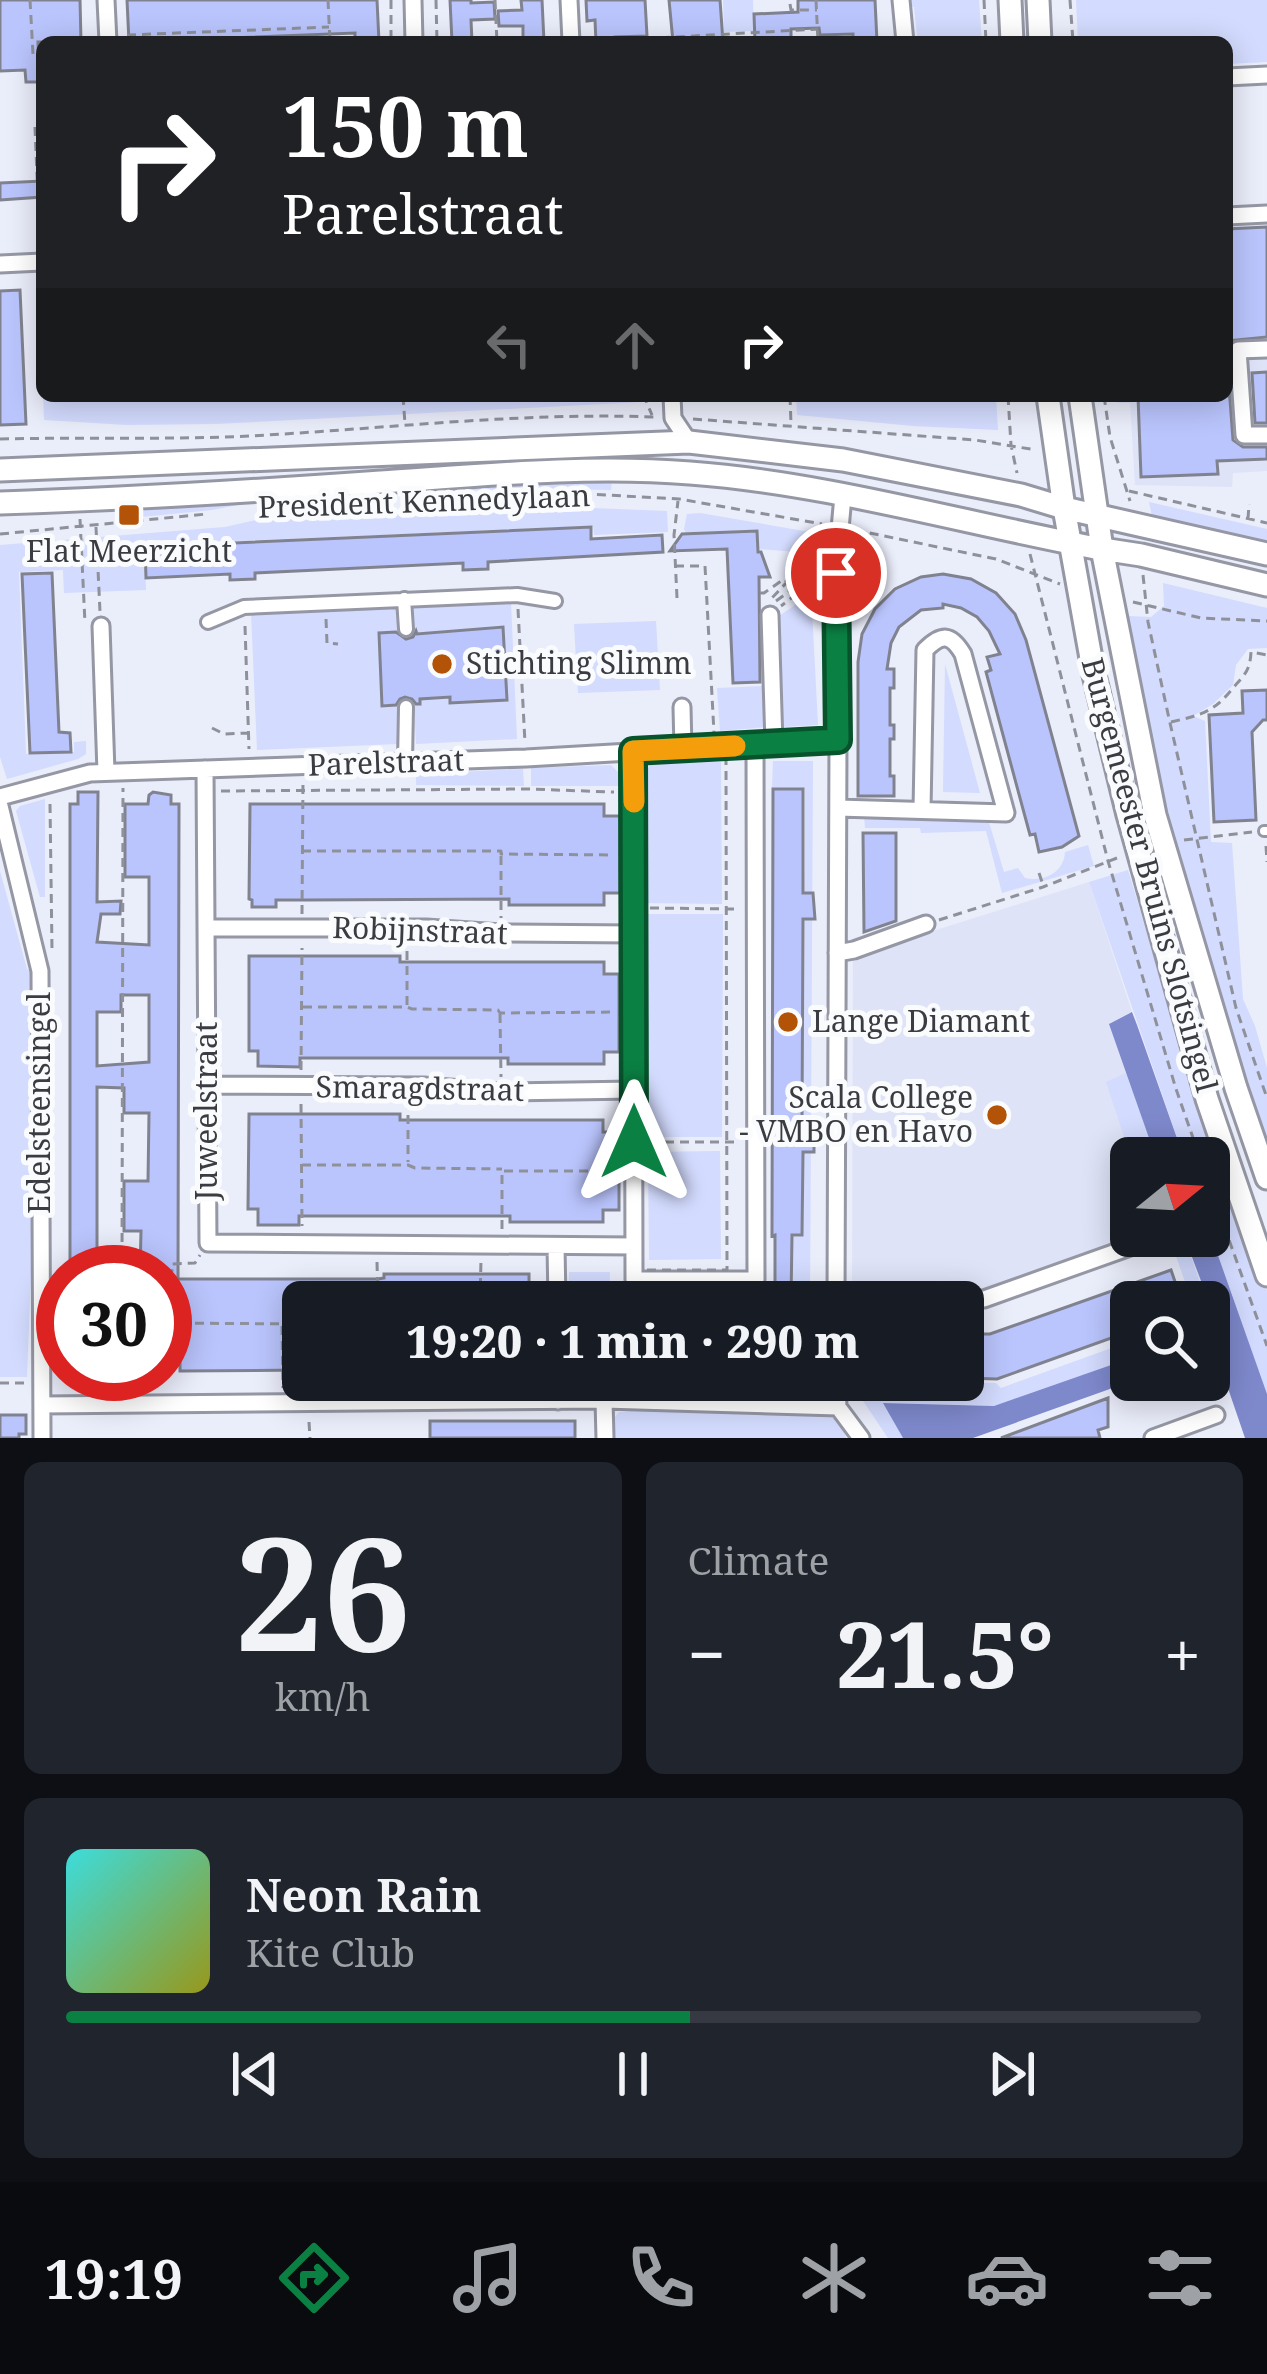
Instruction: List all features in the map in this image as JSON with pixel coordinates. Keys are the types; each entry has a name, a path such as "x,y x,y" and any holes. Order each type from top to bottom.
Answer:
{"main road":[{"path":"1010,0 1012,36"},
{"path":"1038,0 1040,36"},
{"name":"Burgemeester Bruins Slotsingel","path":"1049,402 1094,675 1138,851 1207,1100 1267,1275"},
{"name":"Burgemeester Bruins Slotsingel","path":"1081,402 1096,516 1155,815 1267,1178"},
{"name":"President Kennedylaan","path":"0,470 689,442 843,460 1022,495 1267,554"},
{"name":"President Kennedylaan","path":"0,503 517,472 692,473 843,496 1267,585"}],"street":[{"path":"106,0 108,36"},
{"path":"412,0 414,36"},
{"path":"569,0 573,36"},
{"path":"902,0 905,36"},
{"path":"1233,77 1267,75"},
{"path":"1233,216 1267,214"},
{"path":"0,264 36,262"},
{"path":"1267,349 1238,350 1244,435 1267,434"},
{"path":"672,402 673,418 689,442"},
{"path":"836,1281 836,573 843,496"},
{"path":"208,622 244,607 518,595 555,601"},
{"path":"404,599 406,629"},
{"path":"770,615 774,744"},
{"path":"101,626 114,773"},
{"path":"838,808 1006,813 963,654 956,641 946,638 934,640 925,650 922,810"},
{"path":"406,707 406,762"},
{"path":"682,707 683,748"},
{"name":"Parelstraat","path":"0,797 91,773 526,758 838,740"},
{"path":"633,751 634,1280 756,1280 755,745"},
{"name":"Juweelstraat","path":"205,769 208,1244 634,1246"},
{"name":"Edelsteensingel","path":"0,806 40,971 40,1245"},
{"path":"837,953 926,924"},
{"name":"Robijnstraat","path":"206,928 634,934"},
{"name":"Smaragdstraat","path":"207,1085 634,1090"},
{"path":"556,1246 557,1281"},
{"path":"984,1299 1110,1254"},
{"name":"Edelsteensingel","path":"42,1401 42,1438"},
{"path":"42,1405 558,1401"},
{"path":"604,1401 605,1438"},
{"path":"637,1401 838,1407"},
{"path":"838,1401 861,1438"},
{"path":"1153,1438 1216,1415"}],"path":[{"path":"31,0 33,54"},
{"path":"328,0 330,36"},
{"path":"391,0 392,36"},
{"path":"436,0 437,36"},
{"path":"495,0 497,36"},
{"path":"816,0 818,36"},
{"path":"984,0 986,36"},
{"path":"1070,0 1072,36"},
{"path":"790,4 791,10 817,10"},
{"path":"163,36 329,27"},
{"path":"687,36 818,29"},
{"path":"35,127 36,146"},
{"path":"403,402 405,425"},
{"path":"0,439 171,440 405,425 653,417 646,402"},
{"path":"790,402 791,424"},
{"path":"1008,402 1011,445"},
{"path":"1105,402 1119,470"},
{"path":"673,418 1011,445 1054,455"},
{"path":"1129,491 1267,523"},
{"name":"President Kennedylaan","path":"538,492 679,499 838,527 996,559 1079,592"},
{"path":"677,598 674,535 679,499"},
{"path":"1248,519 1249,504"},
{"name":"President Kennedylaan","path":"0,534 222,513"},
{"path":"80,517 85,626 101,626 96,526"},
{"path":"676,566 705,566 715,747"},
{"name":"Burgemeester Bruins Slotsingel","path":"1033,574 1108,861 1193,1137"},
{"path":"760,593 784,579 787,582 768,601 771,605 794,588 798,593 770,615"},
{"path":"518,595 526,758"},
{"path":"1111,598 1202,618 1267,621"},
{"path":"325,603 327,643 338,644"},
{"name":"Burgemeester Bruins Slotsingel","path":"1147,605 1236,1008 1267,1098"},
{"path":"244,607 250,767"},
{"path":"1170,723 1221,704 1250,670 1251,652 1267,655"},
{"path":"212,728 224,734 249,733"},
{"path":"727,756 727,1270 638,1270 636,908 640,760 727,756"},
{"path":"302,766 302,1245"},
{"path":"114,773 122,1245"},
{"path":"40,971 53,967 50,784"},
{"path":"205,790 634,792"},
{"path":"1165,844 1266,831 1267,862"},
{"path":"302,851 634,855"},
{"path":"926,924 1138,851"},
{"path":"501,854 501,933"},
{"path":"1039,873 1043,887"},
{"path":"636,908 756,909"},
{"path":"407,928 407,1006"},
{"path":"302,1007 634,1012"},
{"path":"500,1013 501,1092"},
{"path":"408,1086 408,1165"},
{"path":"636,1142 756,1142"},
{"path":"302,1165 634,1172"},
{"path":"502,1171 502,1246"},
{"path":"1230,1243 1267,1346"},
{"path":"192,1263 208,1244"},
{"path":"376,1245 377,1281"},
{"path":"480,1281 481,1245"},
{"path":"192,1323 282,1324"},
{"path":"0,1383 36,1383"}],"shaded area":[{"path":"723,0 753,0 754,31 724,32"},
{"path":"908,0 979,0 982,36 917,36 914,7"},
{"path":"1076,0 1267,0 1267,62 1233,64 1233,36 1078,36"},
{"path":"1267,219 1267,471 1233,473 1232,487 1135,485 1130,403 1117,402 1233,402 1233,221"},
{"path":"43,402 642,402 215,424 44,420"},
{"path":"796,402 996,402 998,430 913,426 797,415"},
{"path":"612,479 611,490 529,488 248,503 141,517 140,511 181,501 412,485"},
{"path":"1149,502 1267,529 1267,546 1152,516"},
{"path":"516,505 667,511 668,532 594,535 593,526 144,545 146,590 64,593 63,570 19,572 26,754 74,752 74,742 86,741 86,754 7,779 0,757 0,545 225,527 261,519"},
{"path":"687,514 821,534 822,554 759,549 757,530 686,533"},
{"path":"1163,583 1267,608 1267,648 1248,649 1236,665 1233,685 1193,716 1205,721 1211,842 1232,843 1243,999 1267,1068 1267,1145 1248,1097 1157,792 1128,616 1151,617 1164,606"},
{"path":"803,591 811,591 818,725 783,727 779,616 801,601"},
{"path":"511,603 517,739 416,744 409,606"},
{"path":"399,606 397,744 257,750 251,612"},
{"path":"656,621 660,690 578,693 574,624"},
{"path":"945,664 980,793 943,792"},
{"path":"764,686 766,727 720,731 717,688"},
{"path":"773,761 813,761 810,1281 793,1281 793,1237 803,1236 805,789 772,788"},
{"path":"721,762 722,904 644,903 645,772 652,763"},
{"path":"611,765 621,775 621,786 531,786 531,768"},
{"path":"523,769 524,786 416,785 416,774"},
{"path":"45,799 45,897 40,897 16,811"},
{"path":"864,815 988,819 1004,872 1018,868 1025,878 1052,874 1065,852 1088,845 1094,866 1002,893 986,831 921,833 920,828 865,828"},
{"path":"1128,870 1213,1137 1177,1137 1089,882"},
{"path":"0,871 27,969 34,974 36,1018 29,1024 32,1249 27,1377 0,1377"},
{"name":"Scala College - VMBO en Havo","path":"1089,882 1132,1012 1110,1023 1149,1137 1110,1137 1110,1244 984,1290 984,1281 852,1281 853,956"},
{"path":"645,914 723,914 722,1137 644,1137"},
{"path":"1126,1073 1149,1137 1124,1137 1106,1082"},
{"path":"720,1151 721,1259 649,1260 648,1152"},
{"path":"1230,1186 1267,1291 1267,1409 1230,1295 1230,1281 1226,1281 1218,1257 1230,1257"},
{"path":"1176,1257 1191,1257 1200,1281 1185,1281"},
{"path":"569,1272 610,1272 610,1281 569,1281"},
{"path":"1110,1349 1110,1365 994,1406 884,1403 903,1438 888,1438 863,1401 984,1401 984,1383 1001,1388"},
{"path":"828,1411 846,1438 614,1438 614,1418 619,1412"}],"water":[{"path":"1132,1012 1177,1137 1149,1137 1109,1024"},
{"path":"1192,1257 1219,1257 1227,1281 1201,1281"},
{"path":"1230,1289 1267,1394 1267,1438 1245,1438 1230,1394"},
{"path":"1110,1365 1110,1389 973,1438 903,1438 883,1403 994,1406"}],"building":[{"path":"0,0 80,0 81,36 36,36 36,82 26,82 25,70 0,71"},
{"path":"127,0 377,0 379,36 129,36"},
{"path":"450,0 494,2 495,19 471,20 472,36 452,36"},
{"path":"521,0 542,0 544,36 523,36 523,26 499,26 498,11 522,10"},
{"path":"586,0 645,0 647,36 596,36 595,20 587,21"},
{"path":"669,0 720,0 723,36 672,36"},
{"path":"798,0 875,0 877,36 820,35 819,28 791,29 791,36 755,36 754,14 798,12"},
{"path":"36,181 36,197 0,200 0,183"},
{"path":"1267,227 1267,337 1233,340 1233,229"},
{"path":"20,290 26,424 0,425 0,291"},
{"path":"1267,372 1267,423 1255,423 1252,373"},
{"path":"1138,402 1230,402 1233,440 1243,447 1267,447 1267,459 1217,461 1218,474 1141,477"},
{"path":"591,527 591,539 662,535 663,552 488,562 488,569 463,570 463,563 255,573 255,579 230,580 230,574 146,578 145,547"},
{"path":"757,531 758,552 770,577 759,577 760,682 733,683 727,549 670,551 682,534"},
{"path":"52,573 59,732 70,733 71,752 30,753 22,574"},
{"path":"943,574 971,579 996,593 1015,614 1079,836 1062,847 1039,852 1035,834 1030,835 986,672 991,670 987,657 1000,654 989,631 961,608 943,604 943,608 921,610 899,627 887,669 894,669 890,776 894,776 894,796 858,796 862,634 875,609 895,589 921,577"},
{"name":"Stichting Slimm","path":"503,627 507,700 450,703 450,697 420,699 416,704 405,697 396,705 382,706 379,633 396,632 406,639 416,631"},
{"path":"1267,690 1267,720 1252,732 1256,820 1214,822 1209,715 1243,713 1242,691"},
{"name":"Lange Diamant","path":"773,789 803,789 803,893 813,893 815,919 803,919 802,1127 814,1127 814,1152 803,1152 802,1235 792,1235 791,1281 775,1281"},
{"path":"78,792 98,792 97,902 121,901 120,914 101,914 97,942 149,945 149,877 125,877 125,804 148,804 153,792 171,795 171,804 179,804 178,1245 141,1245 141,1231 124,1231 124,1181 148,1181 149,1113 124,1113 124,1088 97,1087 97,1245 70,1245 70,804 78,804","holes":["121,995 149,995 149,1062 97,1066 97,1012 121,1012"]},
{"path":"250,804 604,804 604,816 620,816 620,893 604,893 604,905 509,905 509,899 276,900 276,907 252,907"},
{"path":"863,833 896,833 896,921 864,932"},
{"path":"249,956 604,962 604,974 619,974 619,1052 604,1052 604,1064 508,1064 508,1058 300,1058 300,1067 258,1066 258,1051 249,1051"},
{"path":"249,1114 603,1120 603,1132 619,1132 619,1210 603,1210 603,1222 510,1222 510,1216 299,1216 299,1225 258,1225 258,1209 248,1209"},
{"path":"1171,1270 1175,1281 1140,1281"},
{"path":"529,1274 529,1281 282,1281 282,1370 192,1371 192,1279"},
{"path":"1110,1292 1110,1339 997,1379 984,1379 984,1334"},
{"path":"1108,1398 1108,1427 1098,1430 1100,1438 1001,1438"},
{"path":"0,1415 26,1415 26,1434 0,1438"},
{"path":"430,1421 575,1421 575,1438 430,1438"}],"slow traffic":[{"path":"634,802 633,751 735,746"}],"place":[{"name":"Flat Meerzicht","path":"129,515"},
{"name":"Stichting Slimm","path":"442,664"},
{"name":"Lange Diamant","path":"788,1022"},
{"name":"Scala College - VMBO en Havo","path":"997,1115"}],"route":[{"path":"634,1142 633,751 838,740 836,573"}]}
